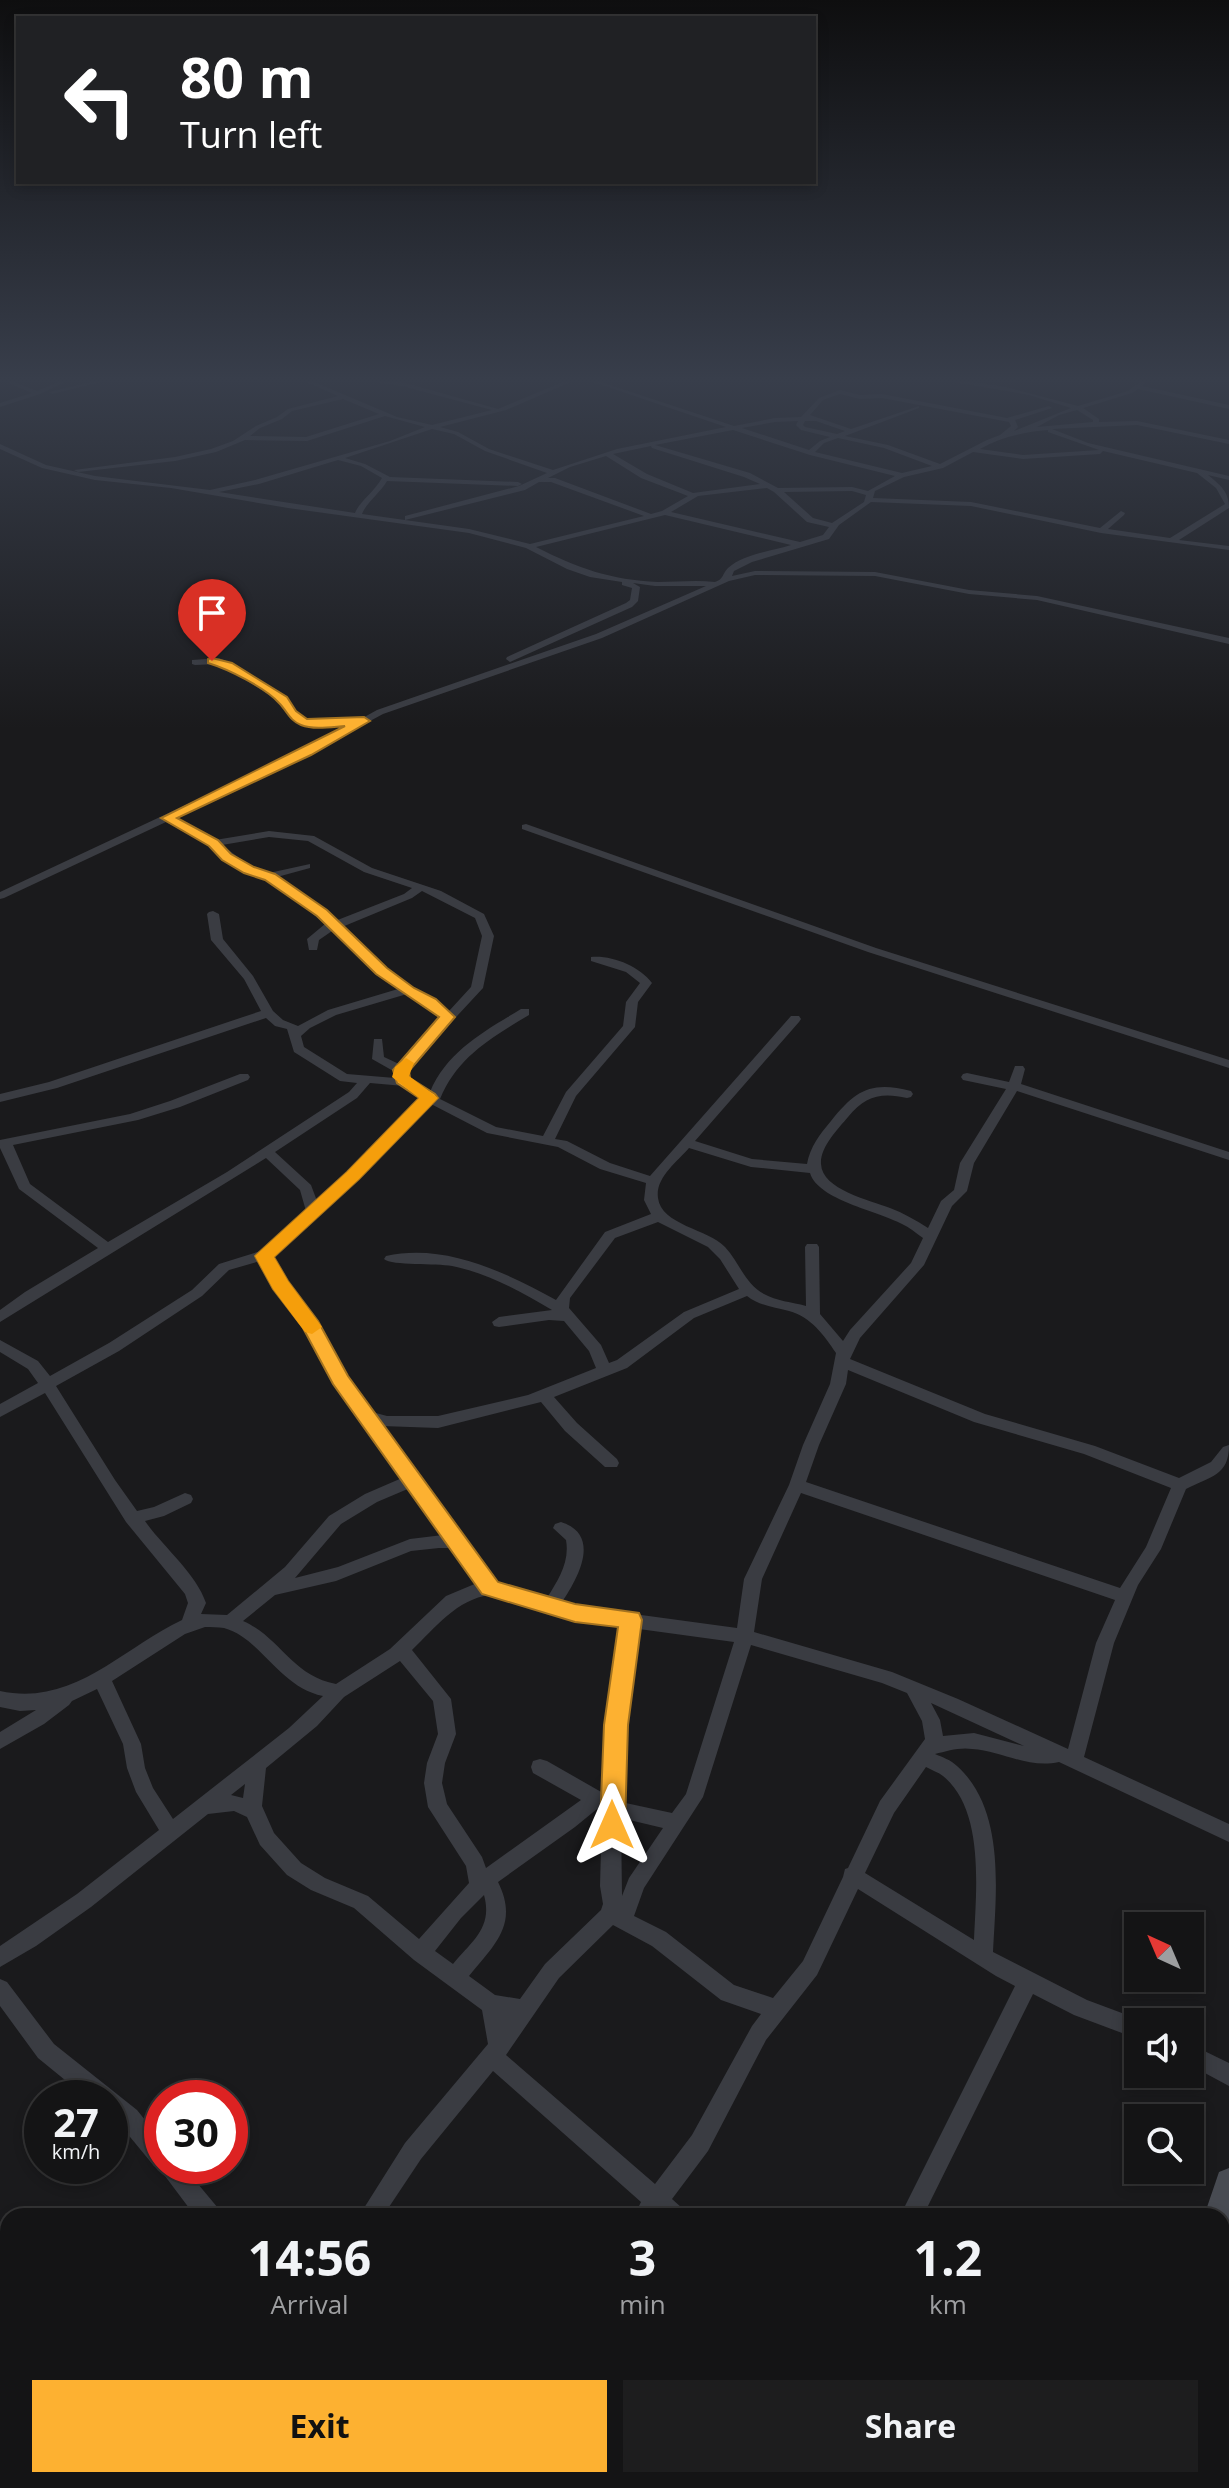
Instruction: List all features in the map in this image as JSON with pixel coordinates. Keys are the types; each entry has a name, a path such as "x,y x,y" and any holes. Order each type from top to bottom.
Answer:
{"street":[{"path":"241,497 469,531 529,546 570,567 635,587 634,601 519,655 476,680"},
{"path":"358,516 361,507 374,497"},
{"path":"395,520 494,497"},
{"path":"604,497 648,515"},
{"path":"665,513 690,497"},
{"path":"785,497 810,520 833,526"},
{"path":"723,582 739,564 826,537 833,526 870,497"},
{"path":"871,497 984,506 1101,531 1229,548"},
{"path":"1173,540 1229,504"},
{"path":"529,546 665,513 799,545"},
{"path":"1101,531 1121,513"},
{"path":"0,896 306,752 364,721 599,636 723,582 755,573 875,574 969,592 1037,598 1229,641"},
{"path":"609,578 655,584 723,582"},
{"path":"195,662 219,661 228,665 283,699 292,714 307,723 364,721"},
{"path":"167,818 214,843 226,857 249,870 269,876 335,925 367,959 448,1017"},
{"path":"526,827 872,950 1229,1064"},
{"path":"213,914 217,940 249,978 268,1013 279,1023 293,1027 298,1049 344,1078 366,1080 402,1075 479,984 487,931 484,921 473,912 421,887 368,870 310,838 269,834 214,843"},
{"path":"269,876 306,866"},
{"path":"313,948 313,939 335,925 374,911 421,887"},
{"path":"548,1140 570,1095 629,1027 632,1002 646,983 642,977 622,967 595,959"},
{"path":"296,1034 323,1014 362,1007 407,990"},
{"path":"0,1411 48,1387 197,1293 224,1267 264,1256 431,1099 442,1080 484,1034 525,1012"},
{"path":"0,1098 53,1085 268,1013"},
{"path":"795,1019 653,1181 650,1192 652,1204 660,1216 715,1245 749,1290 764,1300 813,1315 827,1326 843,1357 980,1418 1089,1450 1180,1485"},
{"path":"378,1042 378,1059 431,1099 492,1130 571,1147 605,1166 653,1181"},
{"path":"375,2208 413,2151 495,2051 552,1971 616,1917 694,1797 745,1636 753,1579 797,1485 838,1384 843,1357 855,1334 917,1265 946,1204 960,1191 967,1163 1014,1086 1019,1069"},
{"path":"108,1249 28,1189 3,1144 133,1117 244,1077"},
{"path":"967,1077 1014,1086 1229,1156"},
{"path":"0,1317 267,1152 353,1095 366,1080"},
{"path":"907,1094 875,1090 854,1102 822,1140 813,1157 813,1169 825,1187 906,1219 931,1237"},
{"path":"688,1143 751,1163 813,1169"},
{"path":"267,1152 306,1188 313,1212"},
{"path":"566,1313 563,1297 610,1235 660,1216"},
{"path":"812,1247 813,1315"},
{"path":"264,1256 366,1416 490,1588"},
{"path":"391,1259 436,1259 514,1283 566,1313 596,1349 605,1372"},
{"path":"366,1416 387,1422 438,1422 500,1409 544,1395 605,1372 640,1353 689,1315 749,1290"},
{"path":"499,1322 566,1313"},
{"path":"0,1345 33,1365 132,1518 193,1591 197,1603 188,1626"},
{"path":"544,1395 571,1427 611,1463"},
{"path":"1068,1757 1105,1643 1153,1549 1180,1485 1217,1466 1229,1451"},
{"path":"230,1622 272,1590 335,1520 371,1498 413,1480"},
{"path":"797,1485 1126,1597"},
{"path":"132,1518 158,1512 185,1499"},
{"path":"550,1607 572,1568 576,1554 573,1537 561,1528"},
{"path":"272,1590 340,1573 410,1543 427,1540 457,1542"},
{"path":"0,1957 70,1911 171,1832 257,1764 338,1692 377,1669 452,1601 473,1590 490,1588 550,1607 745,1636 849,1665 913,1688 1229,1833"},
{"path":"0,1699 24,1704 53,1700 101,1677 201,1620 242,1626 307,1686 315,1690 338,1692"},
{"path":"631,1620 603,1804 610,1886 616,1917 678,1953 728,1993 778,2010"},
{"path":"401,1649 442,1699 447,1734 436,1763 433,1783 438,1807 475,1863 483,1884 498,1898 499,1919 491,1934 456,1977"},
{"path":"101,1677 132,1744 136,1768 145,1792 171,1832"},
{"path":"0,1741 38,1719 79,1688"},
{"path":"660,2208 700,2143 759,2033 810,1968 887,1807 934,1740 931,1720 913,1688"},
{"path":"927,1752 957,1741 977,1741 1033,1757 1068,1757"},
{"path":"927,1752 944,1765 975,1806 986,1862 983,1956"},
{"path":"257,1764 253,1786 254,1811 267,1839 294,1869 318,1884 361,1902 421,1953 491,2004 524,2010"},
{"path":"540,1767 603,1804 678,1823"},
{"path":"200,1809 223,1802 254,1811"},
{"path":"421,1953 444,1922 518,1854 603,1804"},
{"path":"852,1875 1003,1969 1081,2008 1124,2024"},
{"path":"915,2208 1029,1980"},
{"path":"0,1989 46,2051 82,2080"},
{"path":"491,2004 495,2051 655,2208"},
{"path":"1204,2062 1229,2075"},
{"path":"128,2117 144,2136"},
{"path":"1221,2208 1229,2182"},
{"path":"184,2184 203,2208"}],"slow traffic":[{"path":"312,1327 280,1284 264,1256 353,1175 429,1098 402,1080 401,1070 406,1063"}],"route":[{"path":"212,661 228,665 283,699 292,714 304,722 334,724 364,721 167,818 214,843 226,857 270,877 328,917 377,967 409,991 431,1002 448,1017 401,1070 402,1080 429,1098 353,1175 264,1256 311,1326 340,1379 490,1588 575,1613 631,1620 616,1725 612,1825"}]}
